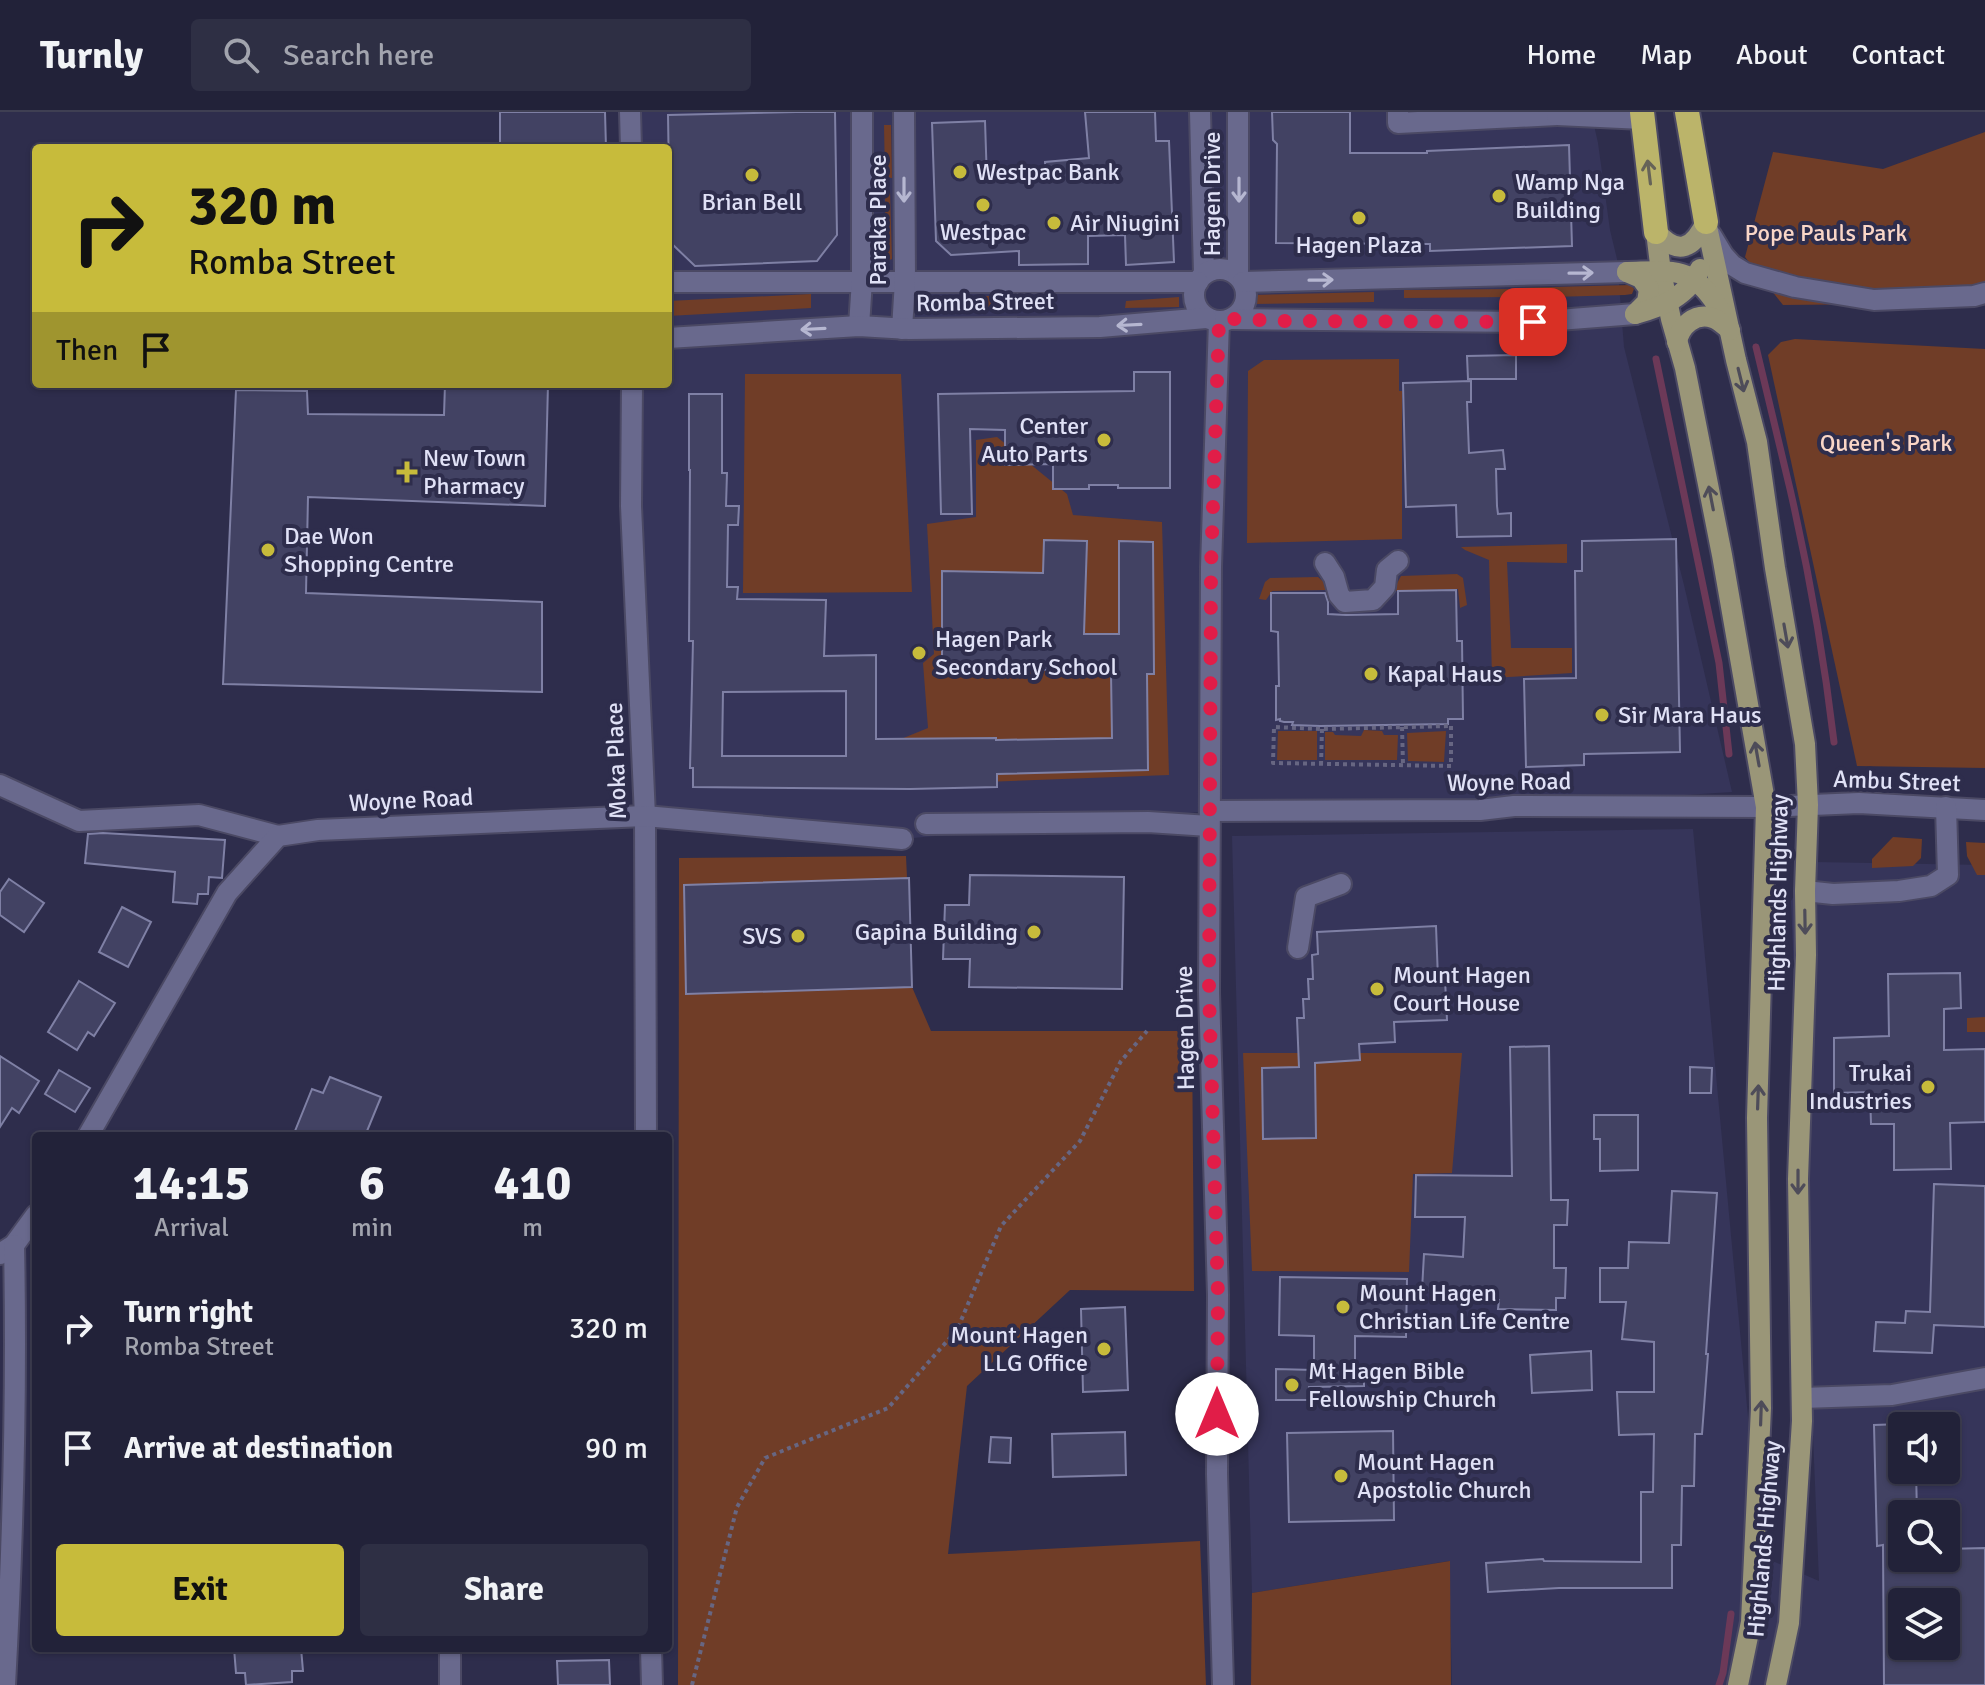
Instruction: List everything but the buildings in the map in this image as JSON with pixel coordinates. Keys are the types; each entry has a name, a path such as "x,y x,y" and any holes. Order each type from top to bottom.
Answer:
{"highway":[{"name":"Highlands Highway","path":"1687,112 1706,222"},
{"name":"Highlands Highway","path":"1642,116 1656,232"}],"main road":[{"path":"1656,232 1667,244 1675,247 1696,240 1706,222"},
{"path":"1635,314 1668,303 1694,280 1703,263 1706,222"},
{"name":"Highlands Highway","path":"1706,222 1757,442 1805,744 1808,805 1798,1179 1802,1421 1789,1623 1776,1685"},
{"path":"1627,272 1647,262 1654,248 1656,232"},
{"name":"Highlands Highway","path":"1656,232 1661,272 1685,368 1722,555 1766,807 1757,1118 1761,1408 1751,1622 1738,1685"},
{"path":"1627,272 1672,271 1685,274 1705,288 1714,299 1730,330"},
{"path":"1627,272 1641,278 1649,289 1647,302 1635,314"},
{"path":"1635,314 1659,323 1670,331 1677,342"},
{"path":"1677,342 1684,327 1698,317 1713,318 1730,330"}],"street":[{"path":"630,112 631,144"},
{"name":"Paraka Place","path":"859,326 862,112"},
{"name":"Paraka Place","path":"902,329 905,281 904,112"},
{"name":"Hagen Drive","path":"1200,112 1201,278"},
{"name":"Hagen Drive","path":"1238,112 1240,279"},
{"path":"1398,112 1398,123 1557,113 1642,116"},
{"path":"1706,222 1715,242 1732,265 1745,273 1795,287 1874,300 1985,293"},
{"path":"1240,279 1246,290 1246,299 1238,314 1219,320 1195,305 1193,296 1201,278 1213,270 1222,269 1240,279 1627,272"},
{"path":"1730,330 1730,290 1736,278 1745,273"},
{"name":"Romba Street","path":"672,282 1201,278"},
{"name":"Romba Street","path":"672,338 859,326 902,329 1100,327 1219,320 1533,322 1635,314"},
{"name":"Hagen Drive","path":"1219,320 1211,567 1209,992 1218,1295 1217,1474 1223,1685"},
{"name":"Moka Place","path":"632,388 631,506 645,816 646,1132"},
{"path":"1325,563 1345,602 1373,600 1385,587 1387,570 1398,561"},
{"path":"0,785 79,821 199,815 278,836 227,893 90,1132"},
{"name":"Ambu Street","path":"1808,805 1859,803 1985,810"},
{"name":"Woyne Road","path":"926,824 1148,822 1480,810 1514,806 1808,805"},
{"path":"1805,891 1833,894 1931,886 1948,875 1946,807"},
{"name":"Woyne Road","path":"278,836 318,830 645,816 902,839"},
{"path":"1298,948 1306,897 1341,884"},
{"path":"5,1685 16,1328 7,1250 32,1220"},
{"path":"1802,1398 1892,1395 1985,1378"},
{"path":"450,1652 450,1685"},
{"path":"651,1652 652,1685"}],"path":[{"path":"1451,726 1451,766 1273,763 1274,727 1322,729 1451,726"},
{"path":"1402,727 1403,765"},
{"path":"1321,765 1322,729"},
{"path":"692,1685 737,1507 765,1458 888,1408 957,1330 1001,1226 1080,1141 1121,1061 1147,1031"}],"shaded area":[{"path":"636,112 1591,112 1617,259 1624,347 1732,792 1514,806 1210,811 902,839 645,816 632,388 672,388 672,144 635,144"},
{"path":"1693,829 1761,1556 1819,1581 1791,901 1814,862 1985,865 1985,1685 1452,1685 1449,1561 1252,1593 1232,836"}],"green space":[{"path":"884,125 891,125 892,178 885,177"},
{"name":"Pope Pauls Park","path":"1985,132 1985,303 1783,305 1745,257 1773,152 1883,169"},
{"path":"885,191 890,191 892,259 887,261 885,259"},
{"path":"1631,285 1634,289 1632,294 1625,295 1517,298 1517,288"},
{"path":"1512,289 1511,297 1404,298 1404,290"},
{"path":"1374,292 1374,302 1252,304 1252,295"},
{"path":"811,294 811,308 672,316 672,301"},
{"path":"923,296 993,296 993,307 922,307"},
{"path":"1179,297 1179,307 1125,308 1126,301"},
{"name":"Queen's Park","path":"1795,339 1985,349 1985,768 1857,766 1768,355 1781,342"},
{"path":"1399,359 1399,391 1402,391 1402,539 1247,543 1248,371 1264,360"},
{"path":"745,374 901,374 912,592 743,593"},
{"path":"997,437 1067,494 1073,515 1162,522 1169,775 904,785 901,739 928,728 923,663 934,654 927,524 976,517 976,440"},
{"path":"1567,544 1567,563 1507,562 1511,648 1572,648 1572,673 1492,678 1489,560 1461,547"},
{"path":"1457,574 1463,578 1467,605 1460,608 1458,589 1393,591 1401,576"},
{"path":"1318,577 1327,585 1327,590 1272,591 1266,600 1259,599 1265,582 1270,578"},
{"path":"1364,730 1398,735 1397,760 1325,760 1325,732 1361,736"},
{"path":"1278,731 1317,731 1317,760 1277,760"},
{"path":"1446,731 1444,762 1408,761 1407,733"},
{"path":"1893,837 1922,839 1921,858 1913,866 1872,868 1872,859"},
{"path":"1966,842 1985,843 1985,875 1977,875 1967,856"},
{"path":"906,856 912,987 931,1031 1192,1031 1194,1291 1070,1290 967,1386 948,1554 1200,1541 1206,1685 678,1685 679,858"},
{"path":"1985,1017 1985,1032 1967,1032 1967,1018"},
{"path":"1243,1053 1462,1053 1452,1173 1413,1174 1409,1272 1252,1271"},
{"path":"1450,1561 1451,1685 1251,1685 1252,1593"}],"waterway":[{"path":"1756,347 1803,552 1821,646 1834,742"},
{"path":"1656,359 1719,663 1729,754"},
{"path":"1719,1685 1731,1614"}],"place":[{"name":"Westpac Bank","path":"960,172"},
{"name":"Brian Bell","path":"752,175"},
{"name":"Wamp Nga Building","path":"1499,196"},
{"name":"Westpac","path":"983,205"},
{"name":"Hagen Plaza","path":"1359,218"},
{"name":"Air Niugini","path":"1054,223"},
{"name":"Center Auto Parts","path":"1104,440"},
{"name":"New Town Pharmacy","path":"407,472"},
{"name":"Dae Won Shopping Centre","path":"268,550"},
{"name":"Hagen Park Secondary School","path":"919,653"},
{"name":"Kapal Haus","path":"1371,674"},
{"name":"Sir Mara Haus","path":"1602,715"},
{"name":"Gapina Building","path":"1034,932"},
{"name":"SVS","path":"798,936"},
{"name":"Mount Hagen Court House","path":"1377,989"},
{"name":"Trukai Industries","path":"1928,1087"},
{"name":"Mount Hagen Christian Life Centre","path":"1343,1307"},
{"name":"Mount Hagen LLG Office","path":"1104,1349"},
{"name":"Mt Hagen Bible Fellowship Church","path":"1292,1385"},
{"name":"Mount Hagen Apostolic Church","path":"1341,1476"}],"route":[{"path":"1217,1414 1218,1295 1209,992 1211,567 1219,321 1533,322"}]}
